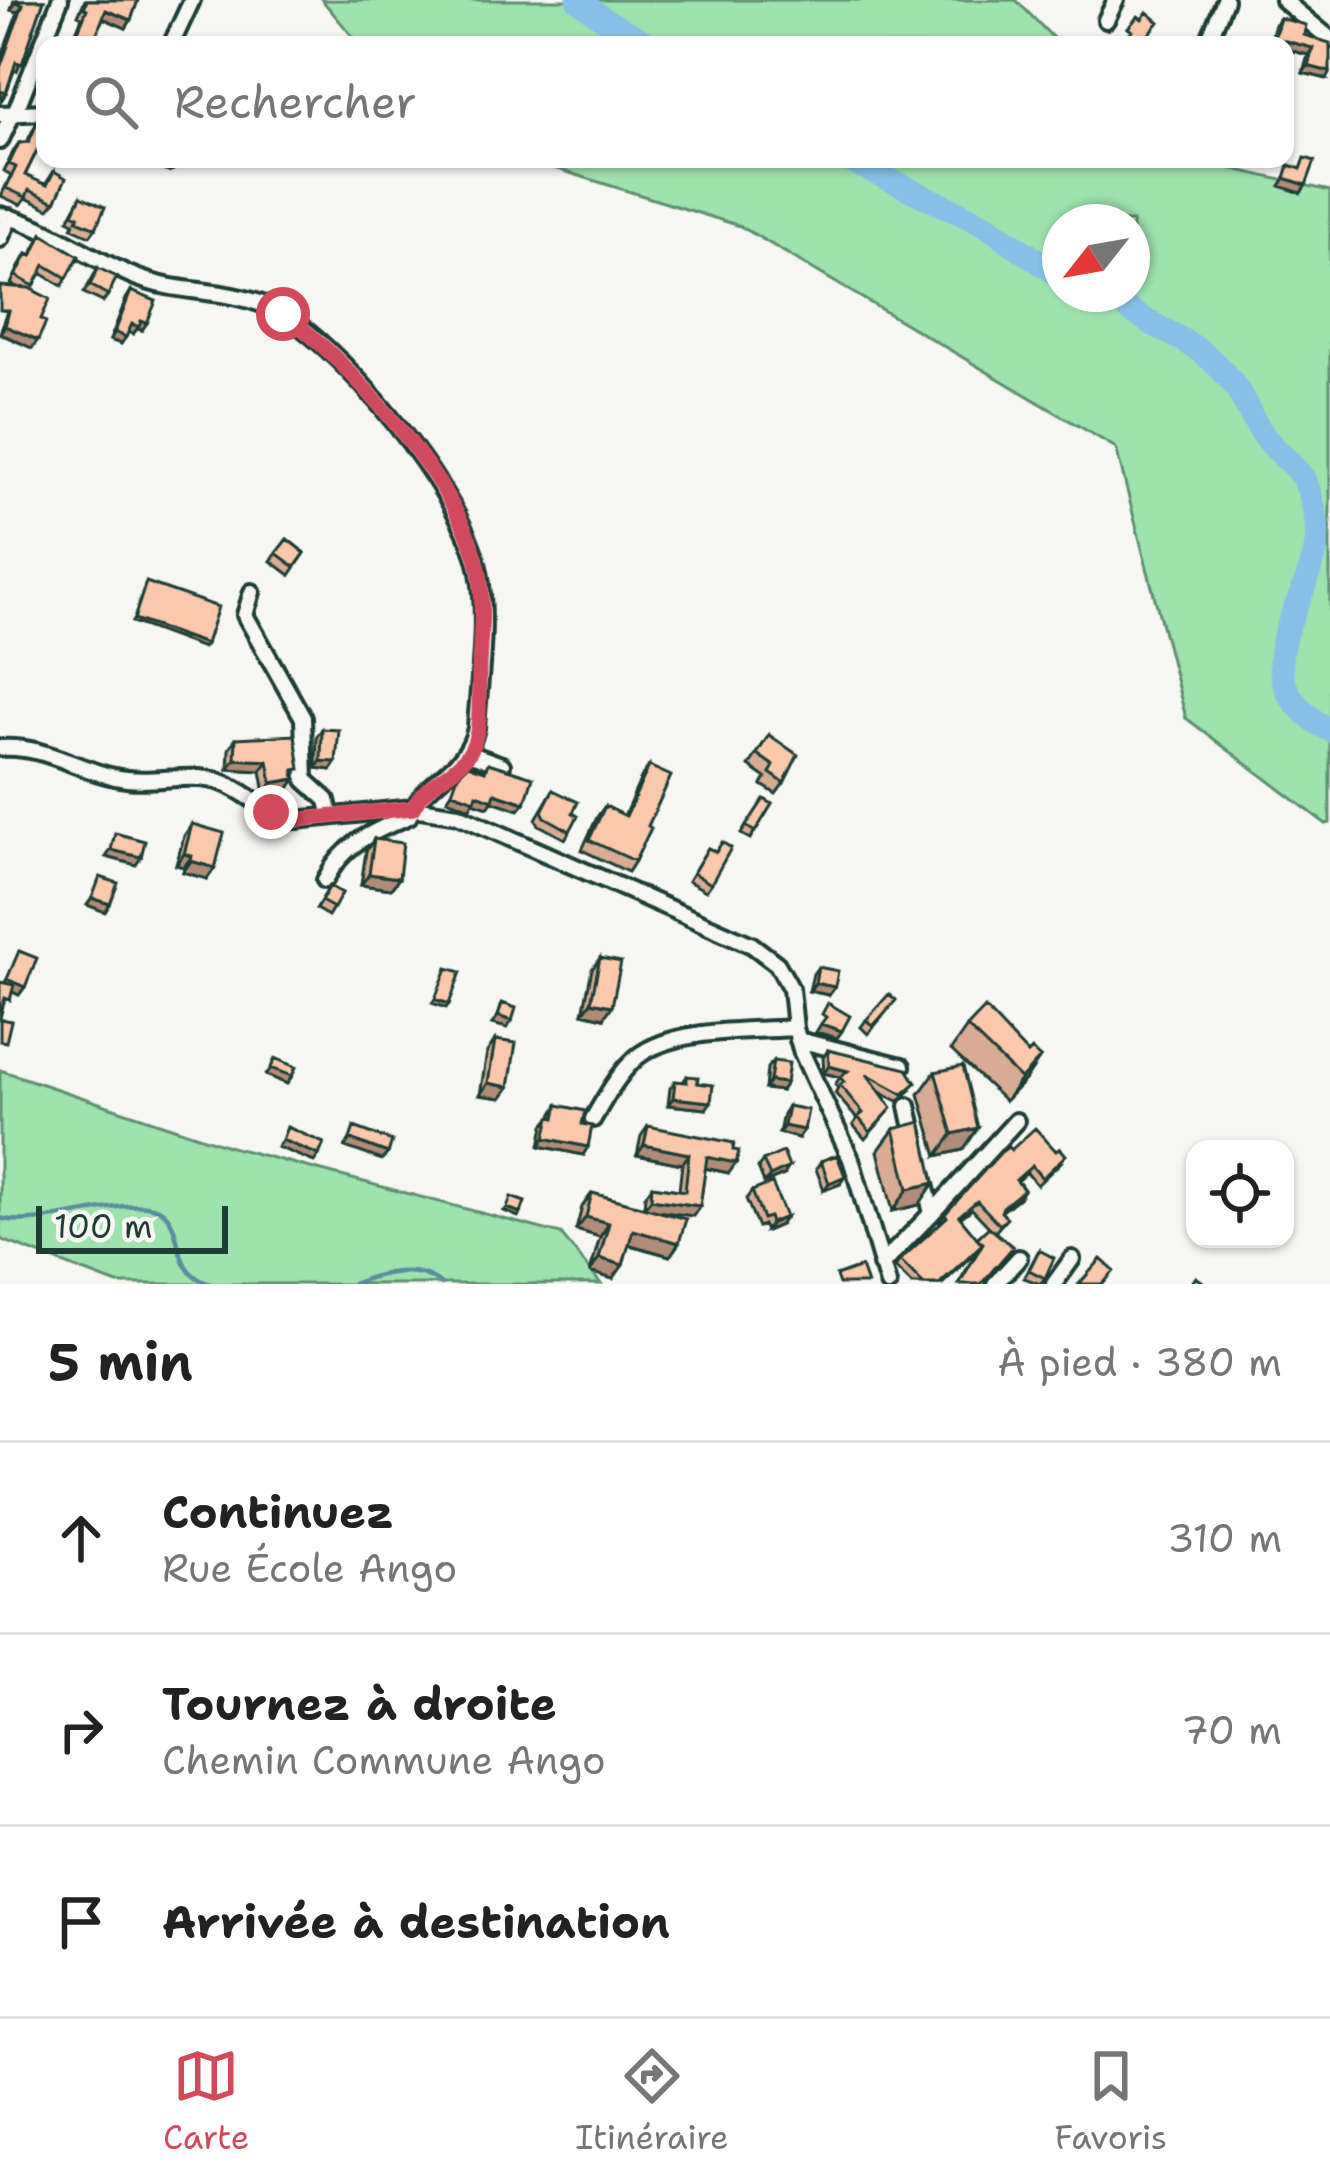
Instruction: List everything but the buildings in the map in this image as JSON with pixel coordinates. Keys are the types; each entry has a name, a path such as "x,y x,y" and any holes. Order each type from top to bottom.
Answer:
{"street":[{"path":"44,36 60,0"},
{"path":"175,36 192,0"},
{"path":"1106,20 1116,0"},
{"path":"1210,36 1225,0"},
{"path":"1283,0 1330,39"},
{"path":"0,141 36,53"},
{"path":"0,239 5,216 134,276 239,297 283,314 322,344 400,432 434,475 461,523 480,574 476,728 468,753 425,788 409,816 348,847 325,880"},
{"path":"252,592 238,617 303,718 305,780 327,800 330,814"},
{"path":"0,748 38,749 124,779 219,781 287,819 413,808 482,822 752,945 777,964 791,989 796,1034 851,1159 888,1284"},
{"path":"468,753 502,765"},
{"path":"593,1119 636,1058 661,1043 701,1035 796,1034 902,1066"},
{"path":"908,1106 932,1213"},
{"path":"881,1265 1016,1121"},
{"path":"995,1284 1019,1258"},
{"path":"1054,1284 1072,1258"}],"green space":[{"path":"322,0 1016,0 1051,36 352,36"},
{"path":"554,168 1229,168 1330,191 1330,823 1186,718 1116,448 740,226"},
{"path":"0,1070 231,1147 561,1234 601,1284 117,1284 0,1239"}],"waterway":[{"path":"578,0 634,36"},
{"path":"865,168 987,226 1042,264"},
{"path":"1132,312 1213,362 1237,389 1265,437 1304,480 1316,520 1316,545 1283,641 1281,664 1285,687 1301,709 1330,730"},
{"path":"0,1218 38,1219 129,1206 160,1210 173,1227 188,1269 210,1284"},
{"path":"352,1284 410,1272 441,1284"}],"route":[{"path":"271,812 305,820 413,808 425,788 455,767 471,749 476,728 481,591 470,539 434,475 322,344 283,314"}]}
